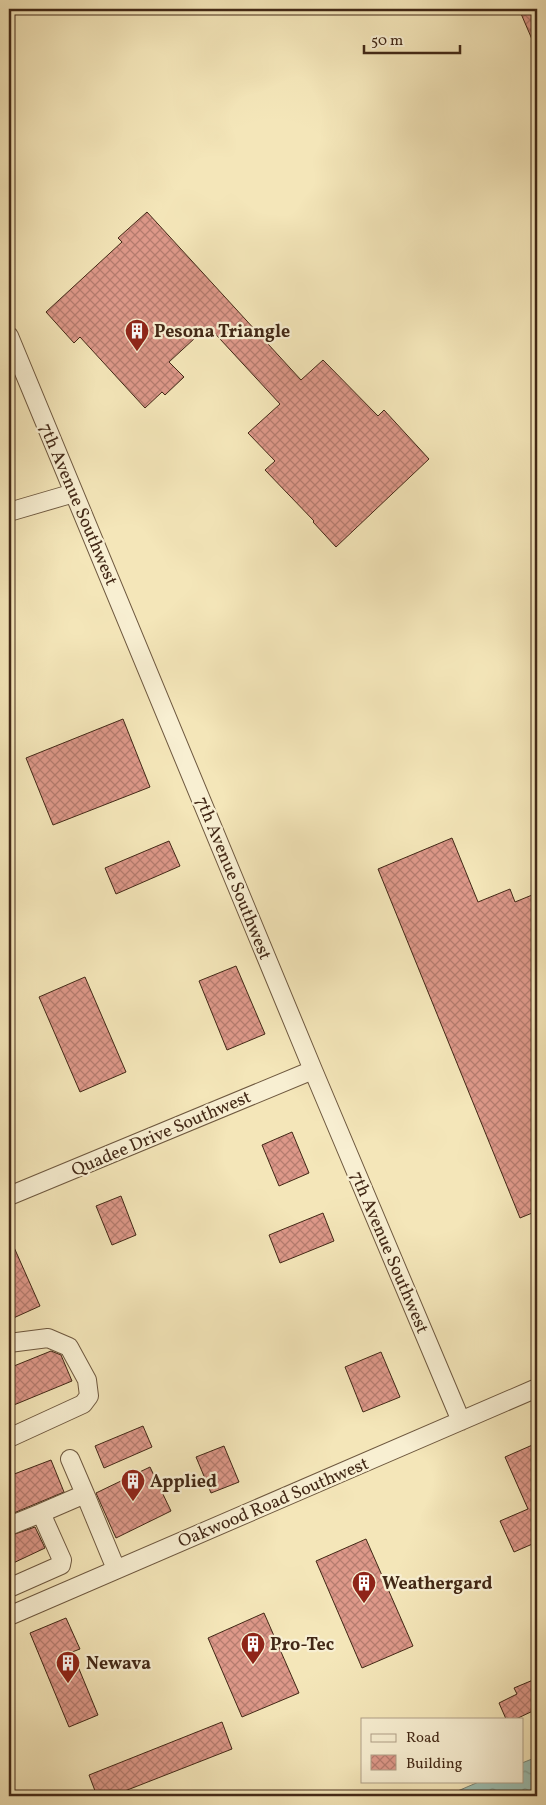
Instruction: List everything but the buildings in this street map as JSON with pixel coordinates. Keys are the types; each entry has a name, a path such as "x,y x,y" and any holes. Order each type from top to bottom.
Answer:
{"street":[{"name":"7th Avenue Southwest","path":"9,336 313,1070 461,1420"},
{"path":"9,512 74,493"},
{"name":"Quadee Drive Southwest","path":"9,1196 313,1070"},
{"path":"9,1342 48,1338 69,1347 87,1380 89,1396 84,1404 9,1438"},
{"name":"Oakwood Road Southwest","path":"9,1616 537,1388"},
{"path":"70,1459 116,1569"},
{"path":"9,1526 85,1494"},
{"path":"9,1588 61,1565 62,1560 41,1513"}],"water":[{"path":"537,1757 537,1796 446,1796 479,1782 524,1782 524,1762"}],"place":[{"name":"Pesona Triangle","path":"137,352"},
{"name":"Applied","path":"133,1502"},
{"name":"Weathergard","path":"364,1604"},
{"name":"Pro-Tec","path":"253,1665"},
{"name":"Newava","path":"68,1684"}]}
